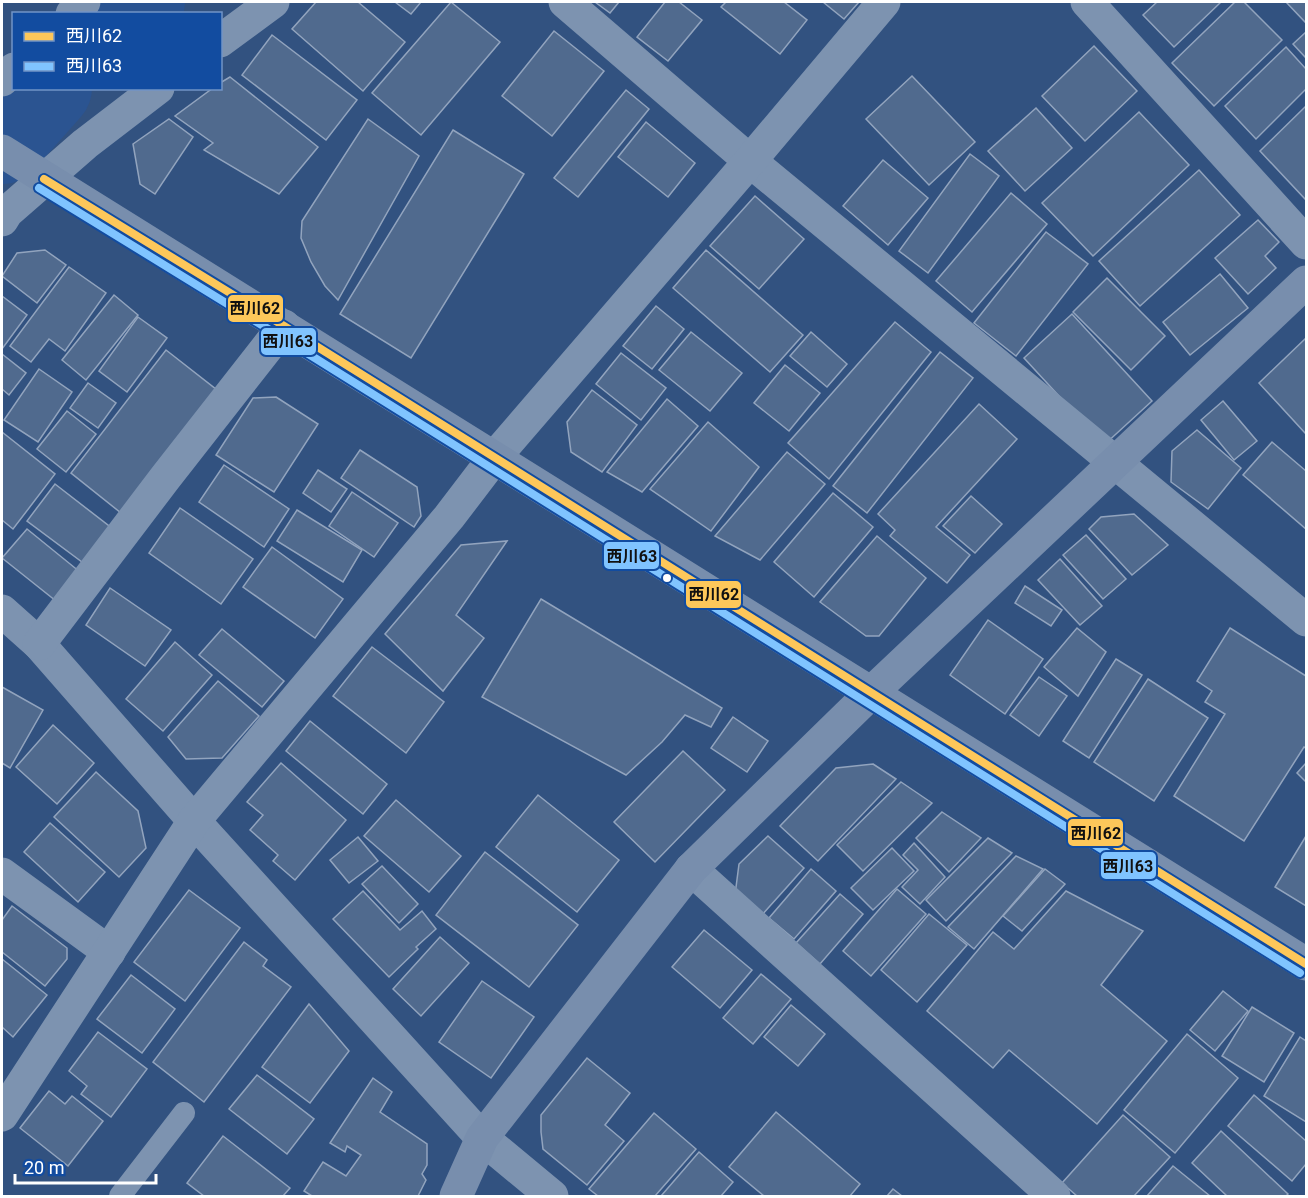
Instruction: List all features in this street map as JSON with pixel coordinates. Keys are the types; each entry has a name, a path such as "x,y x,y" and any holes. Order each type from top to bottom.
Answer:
{"street":[{"path":"222,40 273,2"},
{"path":"565,2 750,161 1306,620"},
{"path":"2,1115 194,821 449,517 494,458 884,2"},
{"path":"1087,2 1306,243"},
{"path":"2,220 7,212 43,178 155,90"},
{"path":"2,152 1306,964"},
{"path":"456,1197 482,1138 691,869 871,693 1306,282"},
{"path":"39,644 284,326"},
{"path":"2,611 39,644 194,821 482,1138 552,1197"},
{"path":"691,869 1054,1197"},
{"path":"2,874 108,952"}],"lane":[{"path":"120,1197 184,1113"}],"building":[{"path":"316,2 358,2 405,42 363,91 292,29"},
{"path":"395,2 421,2 411,14"},
{"path":"451,2 500,42 421,135 372,93"},
{"path":"595,2 619,2 610,13"},
{"path":"665,2 679,2 702,20 668,61 637,37"},
{"path":"726,2 784,2 807,20 780,54 721,7"},
{"path":"823,2 859,2 844,19"},
{"path":"1157,2 1221,2 1174,47 1143,15"},
{"path":"1235,2 1244,2 1282,40 1214,106 1172,63"},
{"path":"1286,2 1306,2 1306,23"},
{"path":"554,31 604,71 552,136 502,96"},
{"path":"1306,32 1306,58 1293,44"},
{"path":"272,35 357,100 326,140 242,75"},
{"path":"1094,46 1137,91 1085,141 1042,96"},
{"path":"1286,47 1306,69 1306,89 1256,139 1225,106"},
{"path":"912,76 975,142 929,185 866,119"},
{"path":"230,77 318,147 279,194 204,150 213,143 175,116 210,90 222,90 222,82"},
{"path":"626,90 649,109 578,197 554,178"},
{"path":"1306,106 1306,200 1260,151"},
{"path":"1036,108 1072,148 1025,191 988,151"},
{"path":"1139,112 1189,165 1093,256 1042,203"},
{"path":"169,119 193,137 155,194 140,184 133,144"},
{"path":"368,119 419,156 338,300 325,286 311,262 301,238 302,221"},
{"path":"646,122 695,163 668,197 618,157"},
{"path":"453,130 524,174 411,358 340,314"},
{"path":"970,154 999,176 928,273 899,251"},
{"path":"883,160 928,198 888,245 843,206"},
{"path":"1199,170 1240,215 1140,306 1099,261"},
{"path":"1011,193 1047,224 972,312 936,281"},
{"path":"755,196 804,239 759,289 710,246"},
{"path":"1258,220 1279,242 1265,256 1276,268 1248,294 1215,258"},
{"path":"1046,232 1088,264 1016,356 974,323"},
{"path":"45,250 66,265 37,303 2,276 17,253"},
{"path":"706,250 803,335 770,372 673,288"},
{"path":"69,267 106,293 65,351 49,339 31,362 10,346"},
{"path":"1220,274 1248,308 1190,355 1163,322"},
{"path":"1107,278 1165,336 1131,370 1073,312"},
{"path":"114,295 138,315 86,380 62,360"},
{"path":"2,296 27,315 2,349"},
{"path":"656,306 684,329 652,369 623,346"},
{"path":"1072,314 1152,401 1104,445 1024,358"},
{"path":"138,317 167,338 127,392 99,371"},
{"path":"895,322 931,352 829,479 788,443"},
{"path":"691,332 742,373 710,411 659,370"},
{"path":"811,332 847,364 827,387 790,356"},
{"path":"1306,338 1306,434 1259,383"},
{"path":"166,350 217,390 121,513 71,473"},
{"path":"940,352 973,378 867,513 833,486"},
{"path":"621,353 666,388 641,420 596,384"},
{"path":"2,354 26,373 9,395 2,389"},
{"path":"785,365 820,393 789,431 754,403"},
{"path":"39,369 72,392 38,442 4,420"},
{"path":"88,383 116,403 98,428 70,408"},
{"path":"592,390 637,425 602,472 571,452 567,422"},
{"path":"276,397 318,424 274,492 216,455 253,398"},
{"path":"667,399 698,426 642,492 607,472"},
{"path":"1223,401 1257,441 1234,460 1201,420"},
{"path":"979,404 1017,439 936,527 970,555 947,583 890,536 895,530 878,514"},
{"path":"67,411 96,434 66,472 37,449"},
{"path":"708,422 759,467 711,531 650,489"},
{"path":"1197,430 1241,468 1208,509 1171,482 1172,451"},
{"path":"2,432 55,474 13,529 2,520"},
{"path":"1272,442 1306,471 1306,529 1243,475"},
{"path":"360,450 417,487 421,516 414,527 341,478"},
{"path":"787,452 825,484 760,560 715,536"},
{"path":"224,465 289,509 264,547 199,502"},
{"path":"318,470 347,489 331,512 303,493"},
{"path":"55,484 113,529 86,565 27,521"},
{"path":"352,492 398,523 374,557 329,526"},
{"path":"833,493 873,527 814,597 774,562"},
{"path":"971,496 1002,524 975,553 943,526"},
{"path":"180,508 253,559 221,604 149,553"},
{"path":"297,510 362,550 343,582 277,541"},
{"path":"1134,514 1168,545 1132,575 1089,529 1101,517"},
{"path":"27,529 80,572 56,601 2,558"},
{"path":"1086,535 1126,579 1103,599 1063,555"},
{"path":"877,536 926,578 879,636 866,636 820,602"},
{"path":"507,541 456,615 484,638 443,691 385,634 461,545"},
{"path":"272,547 343,599 315,638 243,587"},
{"path":"1060,559 1102,606 1080,625 1038,580"},
{"path":"1025,586 1062,610 1051,626 1015,603"},
{"path":"110,588 171,630 145,666 86,625"},
{"path":"541,599 722,708 711,727 685,715 662,742 626,775 482,697"},
{"path":"988,620 1043,659 1005,714 950,675"},
{"path":"1077,628 1106,652 1078,696 1044,667"},
{"path":"1230,628 1306,676 1306,748 1304,747 1244,841 1174,796 1225,714 1205,702 1212,691 1197,681"},
{"path":"222,629 284,681 262,707 199,655"},
{"path":"175,642 212,675 163,731 126,699"},
{"path":"372,647 444,702 406,753 333,696"},
{"path":"1116,659 1142,675 1089,758 1063,741"},
{"path":"1039,677 1067,696 1039,736 1010,715"},
{"path":"1148,679 1208,718 1154,801 1094,762"},
{"path":"218,681 259,716 222,758 186,759 168,737"},
{"path":"2,687 43,710 10,768 2,763"},
{"path":"733,717 768,741 747,772 711,748"},
{"path":"310,721 387,784 363,814 286,751"},
{"path":"53,725 94,763 57,804 16,767"},
{"path":"683,751 725,790 655,862 614,822"},
{"path":"281,763 346,820 295,880 273,861 278,855 250,830 263,815 247,802"},
{"path":"1306,763 1306,782 1297,773"},
{"path":"873,764 896,779 818,861 780,826 836,768"},
{"path":"96,772 138,811 146,848 119,877 54,817"},
{"path":"901,782 932,803 863,871 837,845"},
{"path":"538,795 619,860 577,912 496,847"},
{"path":"396,800 461,856 429,892 364,836"},
{"path":"942,812 981,838 949,872 916,838"},
{"path":"50,823 105,872 78,902 24,852"},
{"path":"768,836 804,868 761,916 735,895 739,864"},
{"path":"1306,836 1306,906 1275,887"},
{"path":"358,837 378,861 349,883 330,860"},
{"path":"988,838 1012,853 946,921 926,900"},
{"path":"914,843 945,877 920,904 902,887 918,870 903,855"},
{"path":"892,848 914,871 873,910 851,888"},
{"path":"485,852 578,925 529,987 436,915"},
{"path":"1016,856 1043,869 974,949 948,927"},
{"path":"382,866 418,904 399,923 362,884"},
{"path":"811,869 836,891 794,939 769,918"},
{"path":"1045,869 1065,884 1022,931 1003,916"},
{"path":"897,889 926,914 871,976 843,951"},
{"path":"189,890 240,928 185,1001 134,962"},
{"path":"363,891 400,930 422,911 436,929 389,977 333,919"},
{"path":"1066,891 1143,931 1101,985 1167,1041 1097,1124 1009,1050 993,1068 927,1011 993,932 1014,949"},
{"path":"840,894 863,914 820,964 796,943"},
{"path":"12,906 67,948 67,959 45,986 2,952 2,920"},
{"path":"929,914 967,945 917,1002 881,970"},
{"path":"704,930 752,970 720,1008 672,967"},
{"path":"440,937 469,963 421,1016 393,989"},
{"path":"244,942 267,960 263,966 291,987 204,1102 153,1062"},
{"path":"2,959 47,995 13,1037 2,1027"},
{"path":"761,974 791,999 753,1044 723,1018"},
{"path":"131,975 175,1009 142,1053 97,1019"},
{"path":"482,981 534,1017 491,1078 439,1042"},
{"path":"1223,991 1248,1011 1215,1051 1190,1030"},
{"path":"309,1004 349,1051 310,1103 262,1067"},
{"path":"791,1005 825,1034 798,1066 764,1037"},
{"path":"1252,1007 1294,1033 1264,1082 1222,1056"},
{"path":"98,1032 147,1069 111,1117 81,1094 87,1086 69,1071"},
{"path":"1187,1034 1238,1078 1175,1153 1124,1110"},
{"path":"1300,1037 1306,1041 1306,1122 1264,1096"},
{"path":"587,1058 630,1093 605,1125 624,1141 587,1185 543,1149 541,1115"},
{"path":"257,1075 314,1119 287,1154 229,1109"},
{"path":"373,1078 392,1092 380,1112 427,1144 427,1165 422,1174 426,1180 418,1196 312,1196 304,1191 323,1162 346,1176 361,1155 347,1146 345,1152 330,1143"},
{"path":"49,1091 65,1104 72,1096 103,1121 68,1166 20,1128"},
{"path":"1254,1095 1306,1141 1306,1164 1292,1181 1228,1126"},
{"path":"776,1112 860,1184 850,1196 764,1196 729,1167"},
{"path":"654,1113 696,1149 655,1196 598,1196 589,1189"},
{"path":"1123,1115 1170,1157 1134,1196 1077,1196 1062,1183"},
{"path":"1221,1131 1288,1194 1286,1196 1227,1196 1192,1163"},
{"path":"223,1136 290,1188 283,1196 204,1196 187,1183"},
{"path":"699,1152 733,1182 721,1196 661,1196"},
{"path":"1173,1166 1210,1196 1147,1196"},
{"path":"893,1189 902,1196 887,1196"}],"waterway":[{"path":"131,12 142,2"},
{"path":"2,141 47,90"}],"transit line":[{"name":"西川62","path":"44,179 284,326 1306,964"},
{"name":"西川63","path":"39,188 1300,973"}]}
